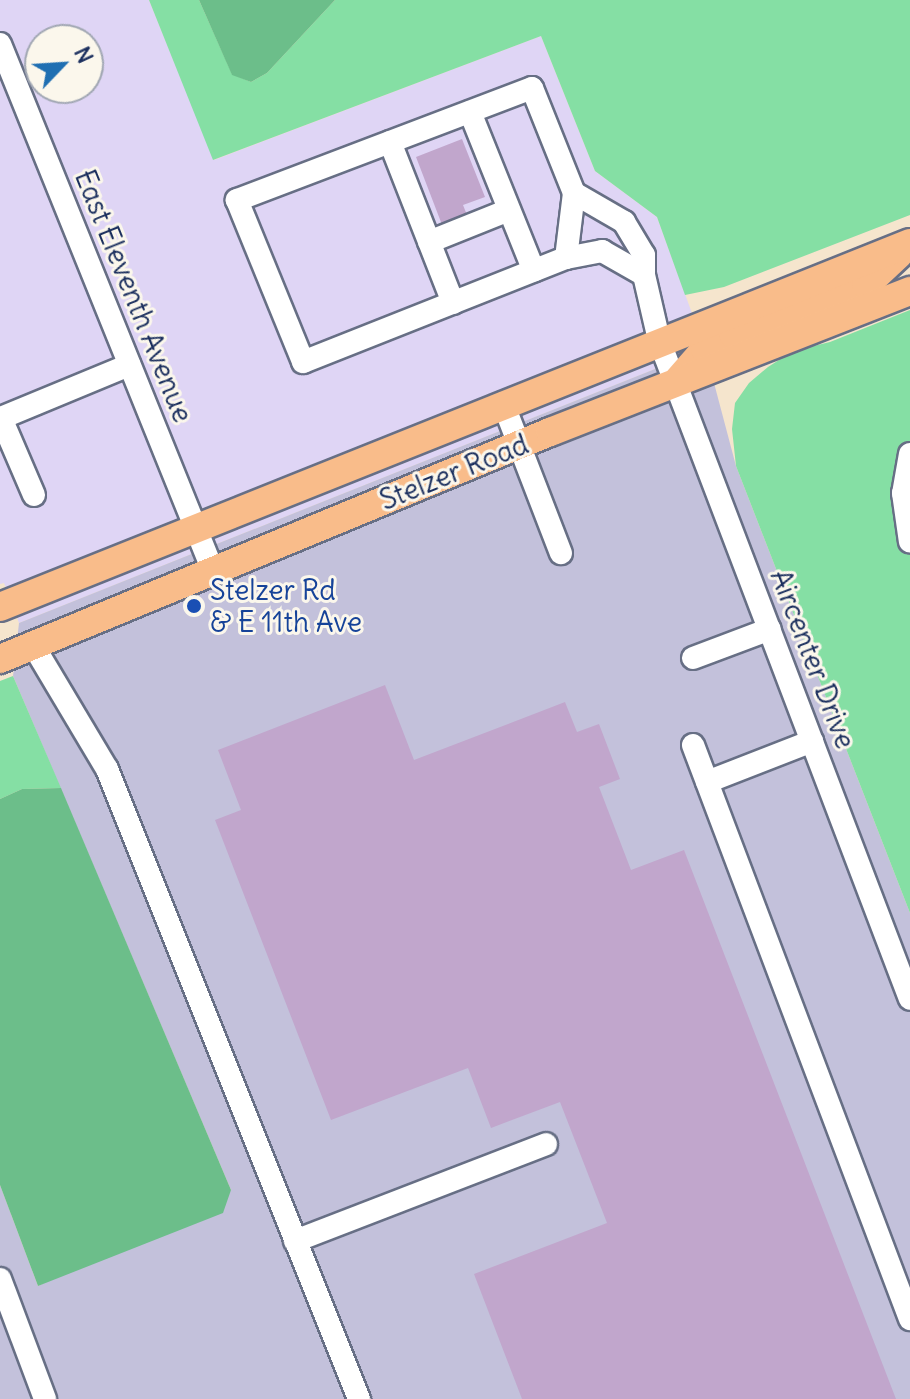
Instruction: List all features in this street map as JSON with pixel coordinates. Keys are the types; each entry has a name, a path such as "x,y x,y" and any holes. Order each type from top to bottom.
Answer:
{"main road":[{"name":"Stelzer Road","path":"0,607 659,340 910,243"},
{"path":"676,382 705,349 733,334 866,285 910,243"},
{"name":"Stelzer Road","path":"0,659 520,444 910,291"}],"street":[{"name":"East Eleventh Avenue","path":"0,44 213,571"},
{"path":"566,258 574,193 532,88 237,200 303,362 566,258 602,251 644,275"},
{"path":"470,112 534,271"},
{"path":"390,142 453,303"},
{"name":"Aircenter Drive","path":"574,193 624,222 644,255 644,275 659,340 910,999"},
{"path":"429,242 509,210"},
{"path":"34,495 1,418 129,365"},
{"path":"503,403 561,553"},
{"path":"910,454 903,493 910,542"},
{"path":"693,658 770,629"},
{"path":"33,645 107,769 359,1399"},
{"path":"707,782 812,741"},
{"path":"693,745 910,1319"},
{"path":"295,1241 546,1144"},
{"path":"0,1279 45,1399"}],"shaded area":[{"path":"0,0 149,0 214,160 541,36 595,171 657,217 705,349 19,623 4,583 0,584"},
{"path":"705,349 736,466 910,913 910,1399 0,1399 0,1185 38,1286 231,1190 13,676 19,623"}],"green space":[{"path":"149,0 199,0 232,74 251,82 267,73 335,0 910,0 910,215 724,287 685,295 657,217 595,171 541,36 213,160"},
{"path":"199,0 335,0 267,73 251,82 232,75"},
{"path":"910,310 910,913 736,466 732,429 735,403 749,383 768,367 793,351 830,342"},
{"path":"13,676 61,788 22,789 0,799 0,681"},
{"path":"61,788 231,1190 223,1213 38,1286 0,1185 0,799 22,789"}],"building":[{"path":"462,139 485,197 463,205 469,220 444,230 416,157"},
{"path":"385,685 414,760 565,702 577,732 599,724 620,779 599,787 631,870 684,850 896,1399 522,1399 474,1274 607,1223 560,1102 491,1128 468,1068 331,1120 215,820 241,810 218,750"}],"place":[{"name":"Stelzer Rd & E 11th Ave","path":"194,606"}]}
